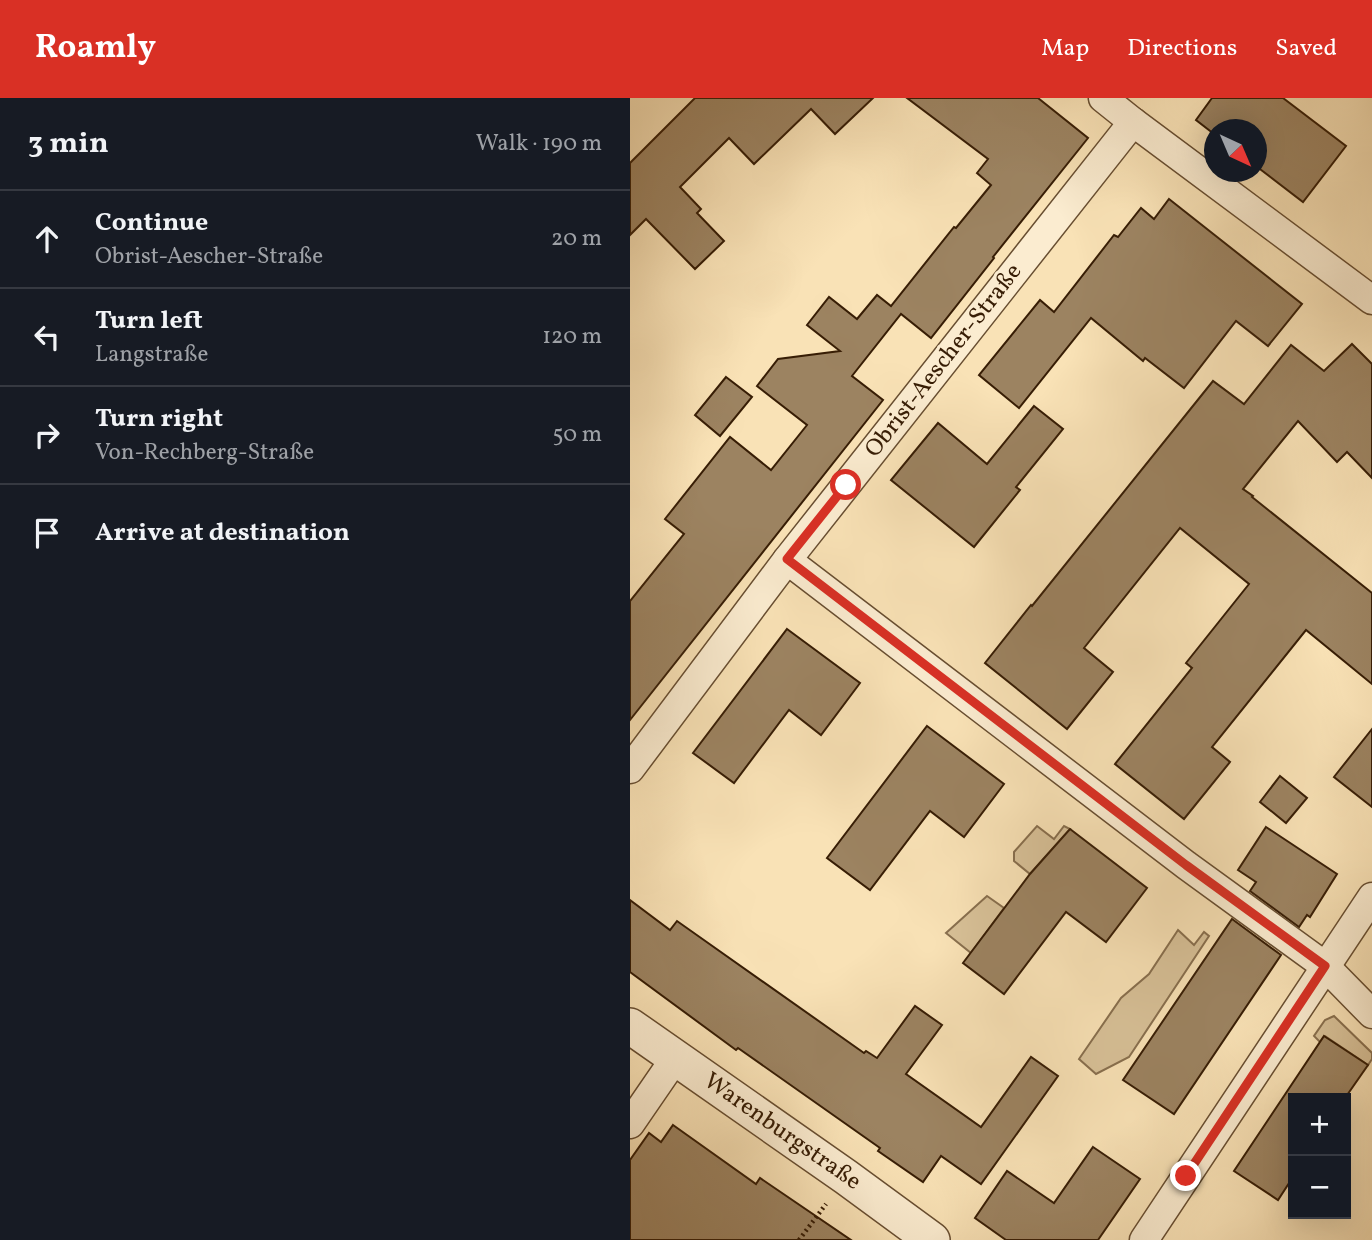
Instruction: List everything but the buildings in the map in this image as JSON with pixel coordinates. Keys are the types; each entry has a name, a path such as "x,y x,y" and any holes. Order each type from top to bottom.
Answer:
{"street":[{"path":"1103,98 1372,300"},
{"name":"Obrist-Aescher-Straße","path":"630,769 787,559 1133,122"},
{"path":"787,559 1186,865 1325,966 1372,1014"},
{"path":"1144,1240 1372,897"},
{"name":"Warenburgstraße","path":"630,1026 932,1240"},
{"path":"630,1124 676,1057"}],"shaded area":[{"path":"1037,826 1054,839 1064,826 1070,829 1030,874 1014,861 1014,852"},
{"path":"987,896 1004,908 971,953 946,933"},
{"path":"1178,930 1194,945 1204,932 1209,936 1129,1057 1096,1074 1079,1059 1121,998 1149,974"},
{"path":"1334,1016 1372,1053 1368,1065 1325,1036 1320,1042 1314,1036 1325,1020"}],"route":[{"path":"846,485 787,559 1186,865 1325,966 1186,1176"}]}
